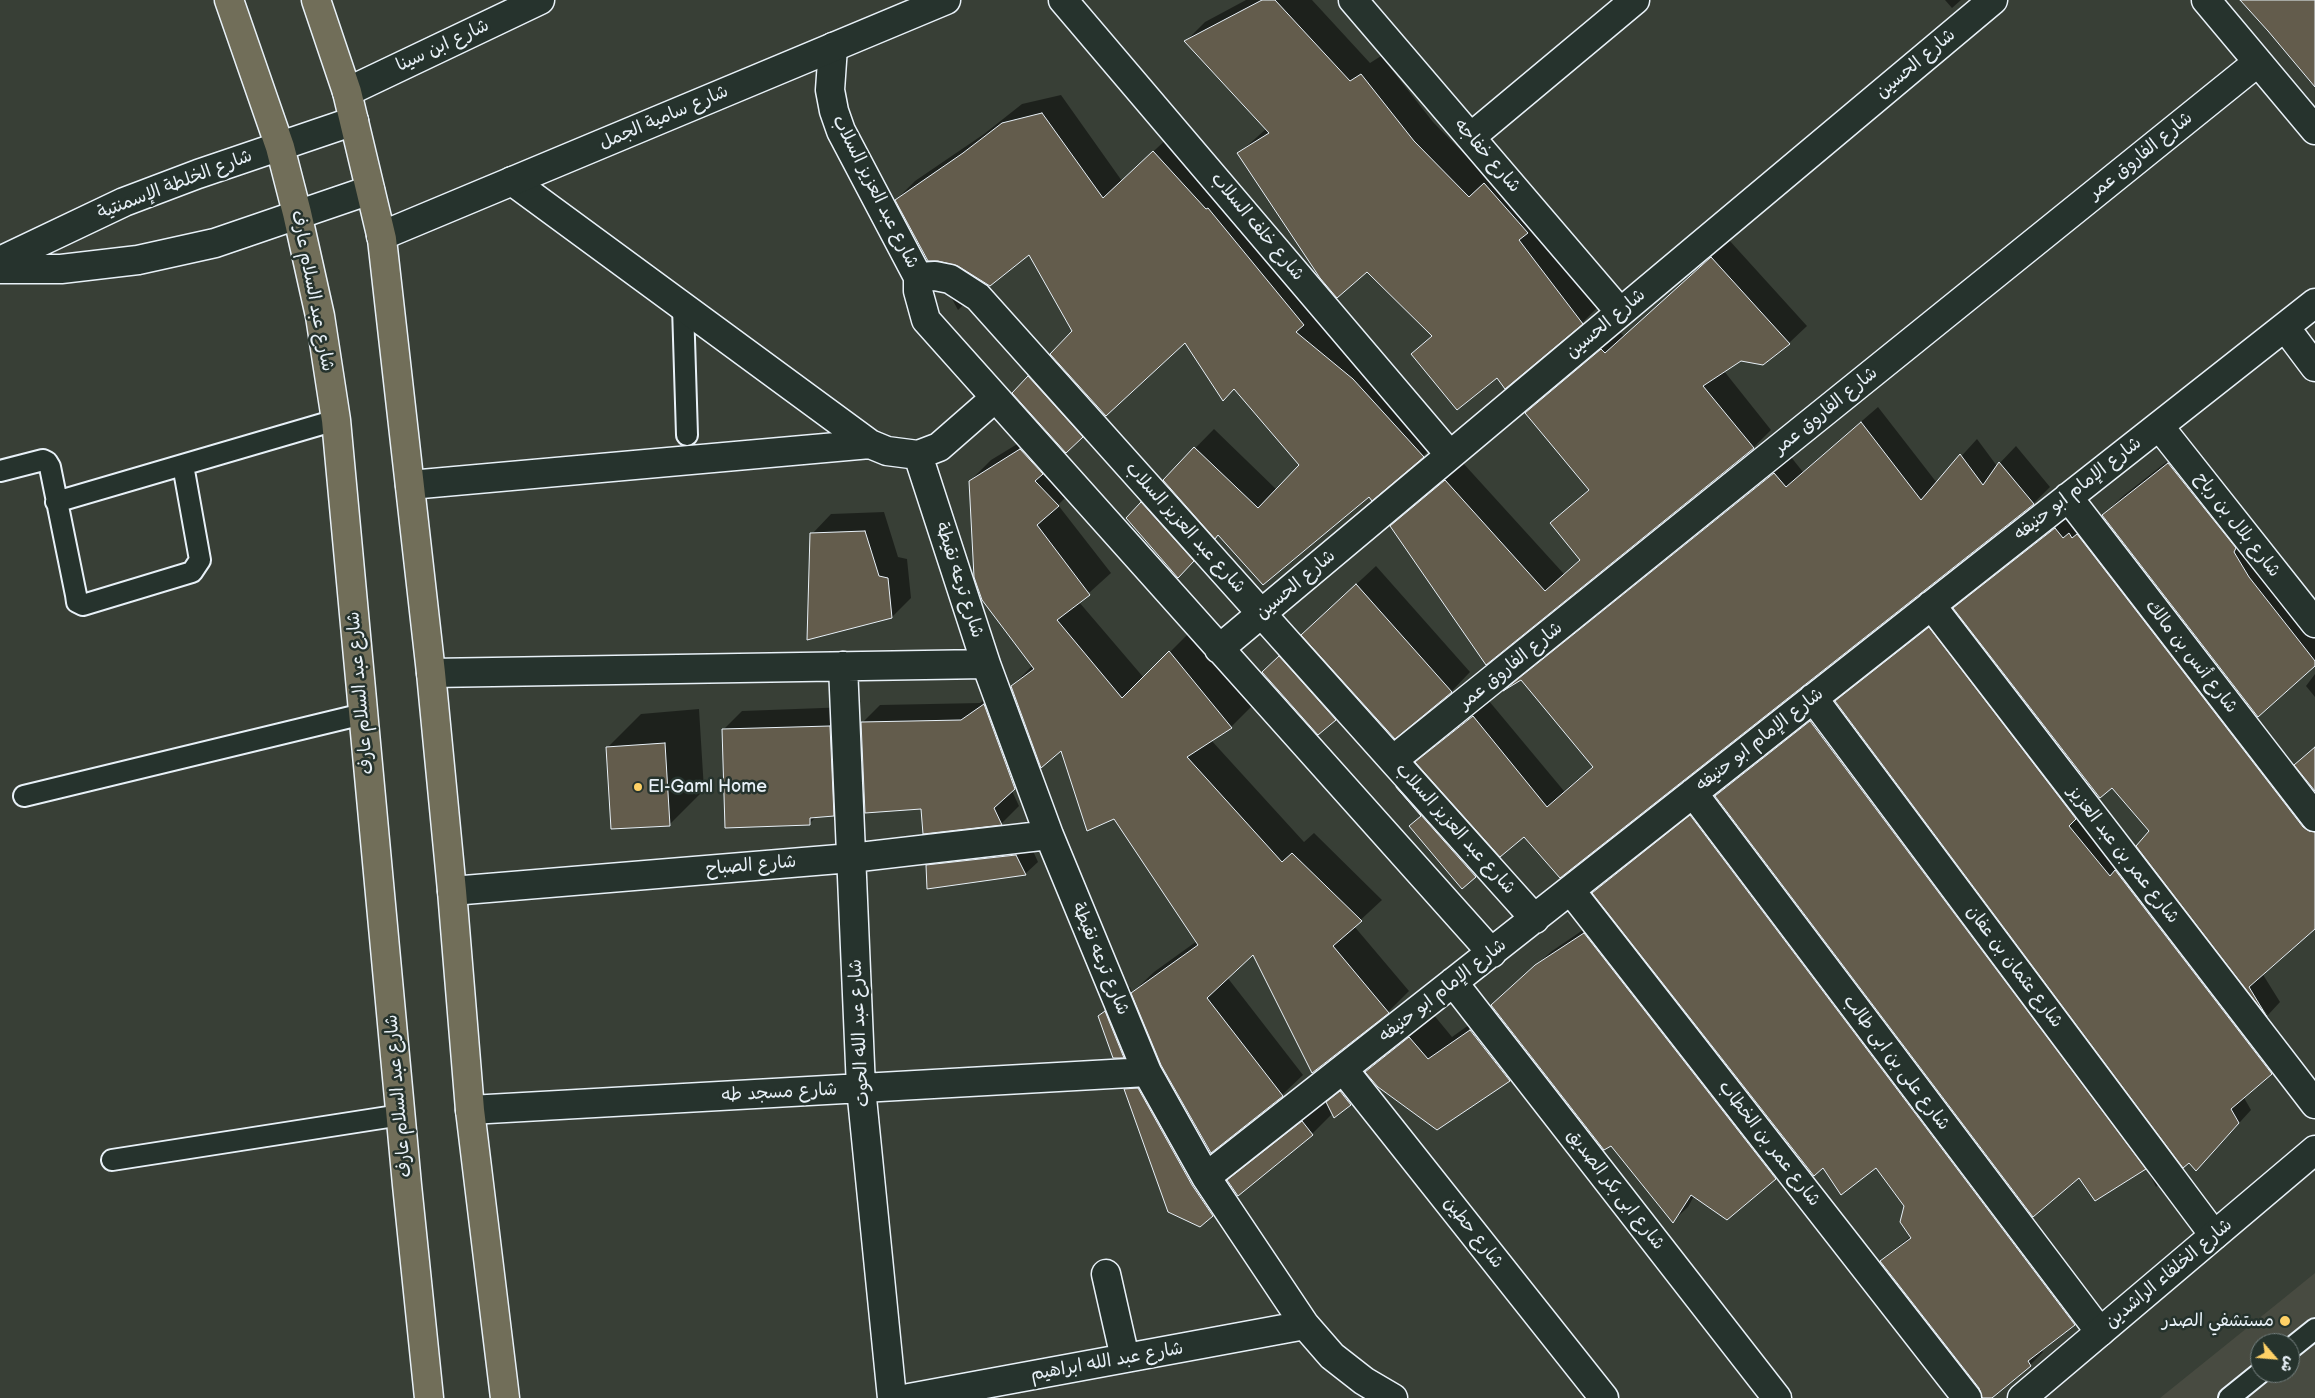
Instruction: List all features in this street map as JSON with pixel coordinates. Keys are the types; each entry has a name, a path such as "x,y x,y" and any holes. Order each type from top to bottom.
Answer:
{"main road":[{"name":"شارع عبد السلام عارف","path":"229,0 280,147 298,213 320,316 336,420 401,1116 430,1398"},
{"path":"316,0 347,92 381,236 431,673 452,890 470,1110 505,1398"}],"street":[{"name":"شارع ابن سينا","path":"347,92 540,0"},
{"name":"شارع سامية الجمل","path":"381,236 946,0"},
{"name":"شارع خلف السلاب","path":"1063,0 1450,455"},
{"name":"شارع خفاجه","path":"1354,0 1620,312"},
{"path":"1471,137 1635,0"},
{"name":"شارع الحسين","path":"1219,649 1993,0"},
{"path":"2206,0 2315,130"},
{"name":"شارع عبد العزيز السلاب","path":"833,47 830,90 834,111 841,131 918,276 918,291 926,320 1492,953"},
{"name":"شارع الفاروق عمر","path":"1394,760 2258,62"},
{"name":"شارع الخلطة الإسمنتية","path":"0,261 52,234 124,202 198,174 354,121"},
{"path":"512,181 870,444 887,451 918,456 939,447 994,398"},
{"path":"0,269 61,269 138,260 215,243 298,213 370,190"},
{"name":"شارع عبد العزيز السلاب","path":"918,276 950,279 978,297 1536,919"},
{"name":"شارع الإمام ابو حنيفه","path":"1206,1177 1536,919 1813,698 2315,303"},
{"path":"2284,327 2315,367"},
{"name":"شارع بلال بن رباح","path":"2158,426 2315,623"},
{"path":"410,485 870,444"},
{"name":"شارع ترعه نقيطة","path":"918,456 986,664 1049,836 1147,1072 1206,1177 1305,1325 1332,1356 1364,1382 1394,1398"},
{"name":"شارع أنس بن مالك","path":"2068,497 2315,817"},
{"name":"شارع عمر بن عبد العزيز","path":"1931,605 2315,1104"},
{"path":"431,673 986,664"},
{"name":"شارع عبد الله الحوت","path":"843,666 861,1088 892,1398"},
{"name":"شارع عثمان بن عفان","path":"1813,698 2214,1235"},
{"name":"شارع على بن ابى طالب","path":"1693,793 2100,1332"},
{"name":"شارع الصباح","path":"452,890 852,858 1049,836"},
{"name":"شارع عمر بن الخطاب","path":"1571,891 1967,1398"},
{"name":"شارع ابى بكر الصديق","path":"1453,982 1777,1398"},
{"name":"شارع حطين","path":"1343,1068 1604,1398"},
{"name":"شارع مسجد طه","path":"470,1110 1147,1072"},
{"name":"شارع الخلفاء الراشدين","path":"2022,1398 2315,1150"},
{"path":"1106,1274 1124,1358"},
{"name":"شارع عبد الله ابراهيم","path":"909,1398 1305,1325"}],"lane":[{"path":"683,307 687,435"},
{"path":"56,502 336,420"},
{"path":"0,471 43,460 47,462 50,467 77,602 83,605 192,572 200,560 182,465"},
{"path":"24,796 364,714"},
{"path":"112,1160 401,1116"},
{"path":"2300,1341 2315,1328"},
{"path":"2229,1398 2250,1381"}],"shaded area":[{"name":"مستشفي الصدر","path":"2315,1273 2315,1398 2160,1398"}],"building":[{"path":"1262,0 1275,0 1350,81 1361,74 1414,141 1469,197 1484,183 1528,233 1519,240 1583,324 1505,389 1497,378 1457,410 1411,354 1432,336 1367,272 1337,298 1320,278 1237,153 1269,133 1184,41"},
{"path":"2240,0 2315,0 2315,87 2268,31"},
{"path":"1042,113 1103,198 1153,151 1206,209 1208,208 1304,325 1296,332 1353,379 1424,457 1372,501 1369,497 1263,585 1218,535 1215,539 1163,480 1194,447 1258,508 1299,465 1234,389 1223,401 1185,343 1106,416 1050,354 1072,331 1029,255 990,286 958,266 938,261 928,261 895,200 963,153 1002,123"},
{"path":"1711,257 1790,344 1763,365 1741,361 1703,386 1754,448 1486,665 1390,526 1445,480 1545,591 1580,560 1550,523 1589,490 1525,413 1601,349 1605,353"},
{"path":"1028,376 1083,437 1066,453 1012,393"},
{"path":"1861,422 1921,500 1960,454 1983,485 1999,462 2034,504 1560,878 1524,837 1500,857 1415,762 1473,716 1547,807 1593,767 1521,680 1503,691 1774,473 1786,487"},
{"path":"1020,449 1043,474 1035,481 1059,506 1037,525 1090,595 1057,620 1122,698 1169,651 1232,728 1187,757 1282,862 1292,853 1362,921 1333,946 1389,1013 1312,1073 1253,955 1207,998 1283,1096 1211,1153 1161,1065 1131,993 1198,945 1114,819 1087,831 1061,751 1041,768 1011,686 1034,669 982,600 974,577 969,481"},
{"path":"2168,463 2236,548 2234,552 2249,577 2315,661 2315,666 2258,717 2102,515"},
{"path":"1141,502 1194,561 1178,578 1126,518"},
{"path":"2055,528 2063,538 2069,533 2072,538 2077,534 2303,827 2315,832 2315,929 2249,987 2267,1017 2136,846 2149,831 2112,788 2100,798 1953,608"},
{"path":"865,531 879,576 888,578 892,618 807,640 810,533"},
{"path":"1356,584 1452,692 1395,739 1301,635"},
{"path":"1929,627 2076,819 2069,826 2110,876 2115,870 2272,1074 2231,1109 2239,1123 2196,1171 2189,1163 2183,1168 1835,701"},
{"path":"1279,656 1336,720 1318,735 1262,672"},
{"path":"984,704 1015,789 994,808 1002,825 923,834 921,809 865,813 861,722 961,720"},
{"path":"1810,721 2146,1169 2095,1201 2079,1178 2033,1217 1715,796"},
{"path":"830,726 834,816 810,818 810,825 725,828 722,729"},
{"name":"El-Gaml Home","path":"665,743 670,826 611,829 606,747"},
{"path":"2315,747 2315,791 2294,765"},
{"path":"1396,787 1476,877 1462,889 1409,826 1421,816"},
{"path":"1690,815 2075,1325 2028,1361 2031,1366 1992,1398 1982,1398 1979,1388 1880,1261 1911,1238 1900,1222 1904,1206 1876,1168 1841,1195 1823,1168 1814,1176 1592,893"},
{"path":"1016,855 1026,875 927,889 926,865"},
{"path":"1584,933 1776,1179 1727,1220 1691,1195 1673,1223 1611,1146 1604,1150 1491,1005 1535,965"},
{"path":"1105,1011 1124,1058 1113,1058 1098,1016"},
{"path":"1470,1030 1510,1081 1437,1130 1378,1087 1365,1072 1409,1037 1428,1059"},
{"path":"1138,1088 1192,1185 1213,1216 1200,1227 1168,1212 1124,1089"},
{"path":"1340,1091 1351,1105 1334,1118 1326,1102"},
{"path":"1302,1121 1313,1135 1238,1196 1227,1180"}],"place":[{"name":"El-Gaml Home","path":"638,787"},
{"name":"مستشفي الصدر","path":"2285,1321"}]}
